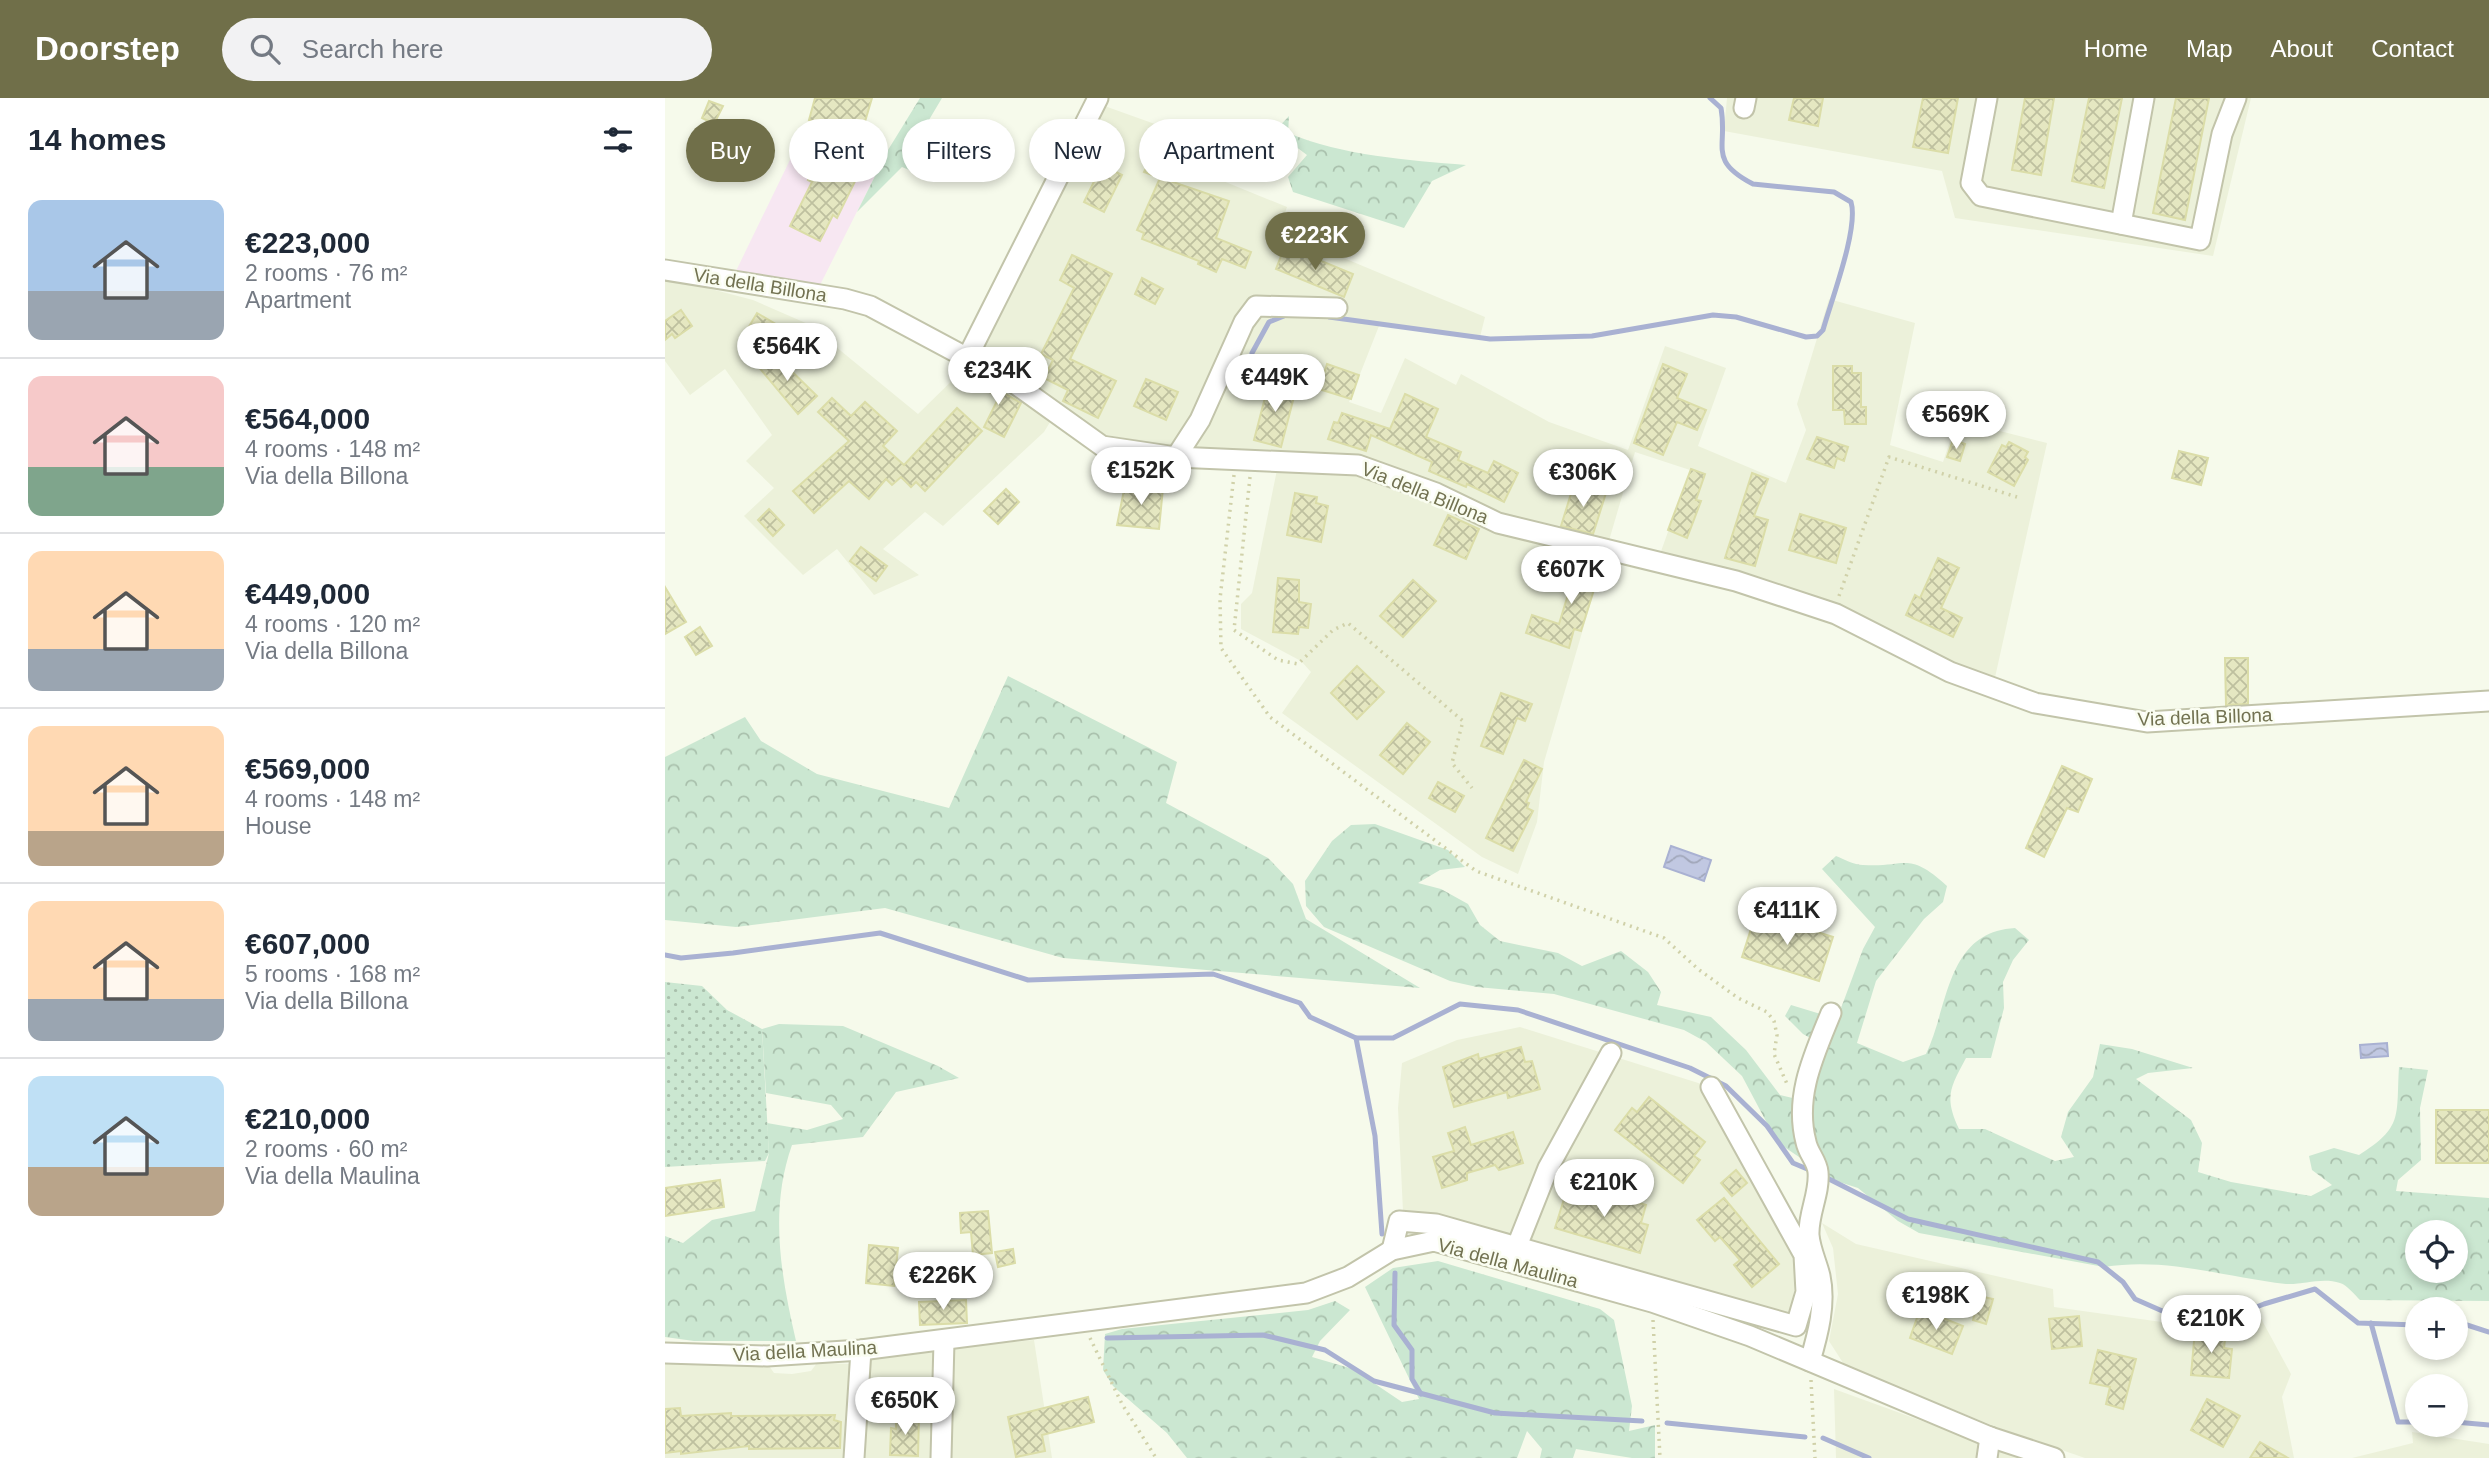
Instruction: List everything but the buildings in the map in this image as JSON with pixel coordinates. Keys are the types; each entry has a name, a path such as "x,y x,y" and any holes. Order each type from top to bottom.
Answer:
{"street":[{"path":"967,358 1098,98"},
{"path":"1987,98 1971,183 1980,196 2200,240 2222,134 2235,98"},
{"path":"2121,224 2144,98"},
{"name":"Via della Billona","path":"665,270 845,299 870,306 1014,383 1102,446 1176,457 1358,465 1436,493 1498,523 1735,581 1833,613 1950,672 2035,703 2147,722 2489,701"},
{"path":"1176,457 1201,420 1244,322 1256,306 1337,308"},
{"path":"1810,1361 1821,1322 1821,1279 1809,1236 1810,1218 1818,1189 1818,1168 1806,1143 1803,1107 1806,1077 1831,1013"},
{"path":"1514,1254 1548,1168 1611,1053"},
{"path":"1392,1250 1399,1221 1436,1224 1514,1254 1796,1326 1806,1292 1804,1255 1711,1087"},
{"name":"Via della Maulina","path":"665,1353 767,1356 861,1350 1306,1293 1348,1277 1392,1250 1434,1241 1514,1254 1750,1336 1990,1437 2054,1458"},
{"path":"941,1458 944,1341"},
{"path":"854,1458 861,1350"},
{"path":"1987,1458 1990,1437"}],"path":[{"path":"1833,613 1889,457 2017,497"},
{"path":"1244,459 1228,537 1220,599 1221,648 1270,717 1476,871 1664,938 1698,969 1738,998 1767,1012 1775,1021 1775,1054 1789,1088"},
{"path":"1244,459 1234,630 1277,660 1298,664 1333,631 1348,623 1463,721 1452,762 1472,788"},
{"path":"1652,1302 1660,1458"},
{"path":"1084,1323 1116,1394 1156,1458"},
{"path":"1810,1361 1815,1458"}],"shaded area":[{"path":"1727,98 2251,98 2213,256 1955,218 1942,171 1724,131"},
{"path":"1099,104 1141,119 1139,182 1226,182 1287,207 1279,231 1485,317 1480,337 1379,326 1349,402 1381,413 1405,358 1456,385 1461,374 1549,422 1628,450 1665,346 1726,368 1698,446 1786,483 1806,430 1797,404 1829,299 1915,323 1890,445 1943,462 1957,420 2047,443 1994,682 1659,557 1690,470 1635,452 1544,762 1537,822 1518,874 1482,857 1282,713 1311,672 1301,661 1241,629 1241,604 1252,593 1281,450 1183,448 1106,435 1058,409 1044,432 943,526 925,512 883,549 919,575 874,595 837,549 803,575 744,516 774,488 746,461 772,435 725,369 690,395 665,361 665,277 753,300 808,324 918,414 972,361 1060,182 1125,182 1125,119 1092,119"},
{"path":"789,162 789,182 872,182 819,287 735,273"},
{"path":"1520,1027 1711,1087 1798,1257 1791,1316 1509,1235 1403,1211 1398,1108 1402,1063 1457,1040"},
{"path":"1822,1223 1856,1244 2053,1289 2054,1307 2169,1323 2235,1322 2258,1313 2291,1374 2282,1397 2294,1458 2085,1458 2009,1432 1845,1366 1829,1341 1838,1294 1833,1248"},
{"path":"1034,1340 1052,1458 951,1458 950,1348"},
{"path":"934,1349 932,1458 861,1458 866,1356"},
{"path":"665,1358 767,1363 774,1373 792,1374 811,1371 817,1363 854,1364 847,1458 665,1458"},
{"path":"1834,1389 2021,1457 2024,1458 1836,1458"},
{"path":"2412,1437 2444,1437 2489,1444 2489,1458 2352,1458 2413,1443"}],"green space":[{"path":"920,98 942,98 930,119 907,119"},
{"path":"902,127 902,167 888,181 888,150"},
{"path":"1298,137 1376,156 1466,165 1432,181 1404,228 1293,192 1290,182 1298,182 1298,165 1307,155 1298,148"},
{"path":"872,182 887,182 857,212"},
{"path":"1008,676 1177,762 1166,803 1268,858 1293,884 1306,919 1420,988 1063,958 885,908 736,927 665,920 665,757 745,717 761,741 817,774 949,808"},
{"path":"1375,824 1448,850 1465,867 1440,870 1418,883 1441,889 1468,904 1480,925 1500,941 1558,953 1582,966 1621,951 1648,972 1661,992 1657,1005 1711,1017 1746,1050 1780,1095 1805,1101 1821,1067 1825,1046 1803,1034 1785,1016 1791,1005 1837,1019 1863,949 1875,927 1822,869 1836,856 1860,865 1914,864 1947,886 1943,902 1924,919 1876,981 1857,1043 1903,1062 1926,1054 1953,974 1975,943 1992,933 2015,928 2029,940 2013,960 2003,982 2004,1008 1991,1058 1966,1058 1953,1085 1950,1100 1959,1129 1985,1129 2055,1161 2074,1157 2061,1137 2068,1112 2093,1077 2100,1044 2132,1049 2193,1068 2148,1073 2136,1079 2191,1120 2202,1143 2198,1172 2231,1182 2311,1196 2332,1185 2312,1170 2309,1156 2334,1148 2359,1155 2374,1145 2391,1128 2395,1119 2399,1067 2428,1070 2420,1108 2421,1160 2398,1180 2396,1191 2489,1198 2489,1301 2468,1301 2468,1297 2360,1300 2345,1286 2333,1281 2286,1284 2173,1266 2150,1264 2104,1267 1919,1233 1898,1221 1858,1188 1833,1180 1777,1142 1742,1076 1706,1042 1684,1030 1554,994 1477,987 1450,981 1324,927 1306,906 1305,881 1332,841 1351,825"},
{"path":"665,982 702,986 727,1010 762,1029 769,1153 765,1161 665,1167"},
{"path":"779,1024 843,1026 938,1066 959,1078 896,1092 863,1137 792,1145 785,1169 779,1218 782,1268 796,1341 694,1341 665,1337 665,1236 683,1243 712,1220 755,1211 769,1153 767,1123 807,1130 843,1119 831,1105 766,1093 762,1029"},
{"path":"1438,1261 1600,1309 1614,1320 1632,1406 1629,1431 1655,1425 1655,1458 1632,1458 1576,1449 1573,1458 1540,1458 1542,1449 1527,1431 1517,1458 1187,1458 1167,1433 1113,1386 1103,1370 1105,1334 1122,1329 1308,1310 1335,1301 1350,1310 1320,1341 1312,1357 1353,1369 1402,1402 1419,1399 1365,1287 1393,1268"}],"water":[{"path":"1671,846 1711,860 1704,881 1664,867"},
{"path":"2387,1043 2388,1056 2361,1058 2360,1045"}],"waterway":[{"path":"1329,317 1490,339 1592,336 1713,315 1736,317 1806,337 1817,336 1823,330 1848,246 1851,202 1834,192 1753,184 1739,175 1725,160 1722,152 1721,108 1710,98"},
{"path":"1252,353 1269,322 1284,316"},
{"path":"665,955 681,958 733,953 880,933 1028,980 1213,974 1300,1003 1310,1017 1356,1038 1393,1038 1460,1004 1518,1010 1690,1068 1726,1086 1767,1126 1793,1163 1812,1171"},
{"path":"1356,1038 1375,1136 1382,1234"},
{"path":"1821,1175 1908,1219 2098,1262 2123,1282 2135,1299 2176,1317 2226,1319 2315,1289 2358,1323 2405,1325"},
{"path":"1395,1273 1394,1325 1412,1350 1412,1379 1421,1394"},
{"path":"2371,1323 2398,1422 2405,1422"},
{"path":"2468,1325 2489,1332"},
{"path":"1107,1338 1263,1335 1325,1350 1374,1381 1495,1413 1642,1421"},
{"path":"1667,1423 1805,1437"},
{"path":"2468,1423 2489,1425"},
{"path":"1823,1438 1869,1458"}]}
